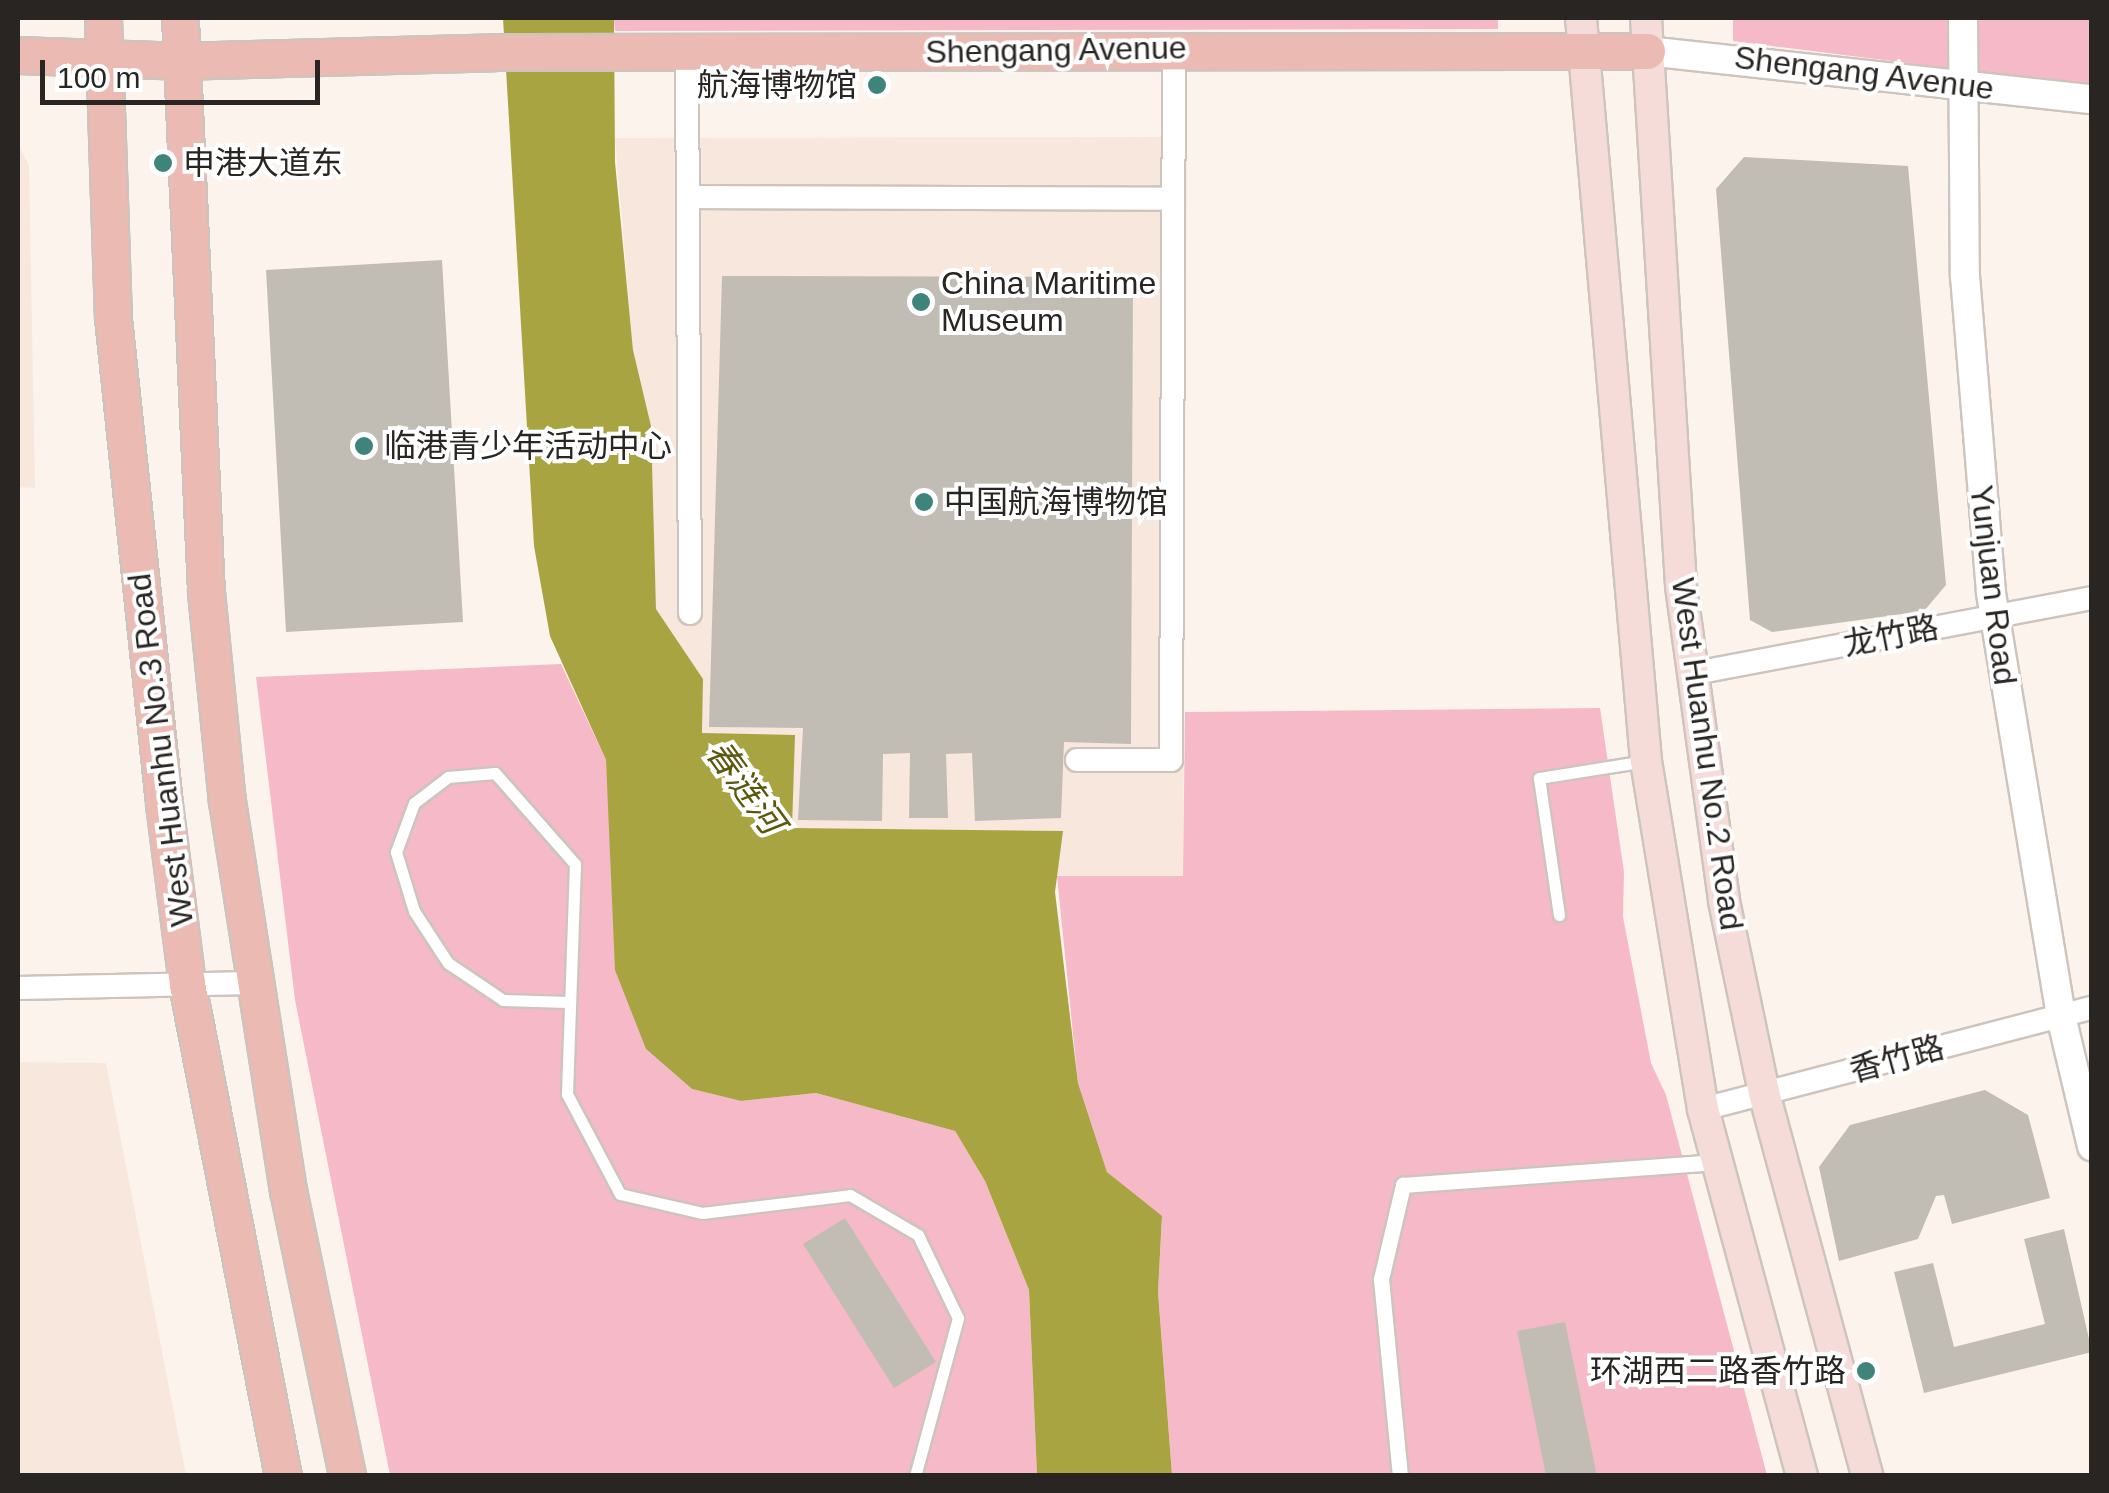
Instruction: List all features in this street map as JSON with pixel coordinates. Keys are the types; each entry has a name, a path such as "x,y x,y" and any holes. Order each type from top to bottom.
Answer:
{"main road":[{"name":"West Huanhu No.3 Road","path":"103,18 113,318 187,984 283,1476"},
{"name":"West Huanhu No.3 Road","path":"180,18 178,60 206,592 252,984 347,1476"},
{"name":"West Huanhu No.2 Road","path":"1581,34 1646,761 1703,1109 1802,1476"},
{"name":"Shengang Avenue","path":"18,55 178,60 495,52 687,56 1174,48 1647,34"},
{"name":"West Huanhu No.2 Road","path":"1647,34 1690,674 1724,901 1764,1094 1867,1476"}],"street":[{"name":"Yunjuan Road","path":"1963,18 1965,276 1994,616 2061,1016 2092,1146"},
{"name":"Shengang Avenue","path":"1647,34 1964,87 2092,98"},
{"path":"1077,760 1171,760 1174,48"},
{"path":"687,56 690,613"},
{"path":"690,197 1173,199"},
{"name":"龙竹路","path":"1690,674 2092,598"},
{"path":"18,988 252,984"},
{"name":"香竹路","path":"1703,1109 2092,1008"},
{"path":"1400,1476 1381,1279 1403,1185 1716,1162"}],"lane":[{"path":"1560,915 1539,778 1646,761"},
{"path":"568,1002 503,1000 448,963 414,911 396,852 414,803 448,777 495,773 576,864 567,1094 620,1194 702,1213 850,1195 918,1235 958,1318 916,1476"}],"shaded area":[{"path":"614,18 1498,18 1498,29 615,31"},
{"path":"1733,18 2091,18 2091,86 1733,41"},
{"path":"1187,137 1183,876 1057,876 1062,831 791,828 702,733 703,679 656,609 651,426 633,350 615,138"},
{"path":"18,145 29,165 35,488 18,487"},
{"path":"561,664 606,760 615,896 646,1049 692,1089 741,1101 816,1093 955,1131 985,1181 1029,1290 1037,1475 390,1475 295,1000 256,677"},
{"path":"1600,708 1624,872 1623,917 1651,1063 1666,1095 1767,1475 1172,1475 1158,1292 1162,1217 1107,1172 1078,1083 1057,876 1183,876 1185,712"},
{"path":"18,1062 106,1063 186,1475 18,1475"}],"water":[{"name":"春涟河","path":"503,18 614,18 615,162 633,350 651,426 656,609 703,679 702,733 795,735 792,828 1063,831 1055,892 1078,1083 1107,1172 1162,1216 1158,1292 1172,1475 1037,1475 1029,1290 985,1181 955,1131 816,1093 741,1101 692,1089 646,1049 615,970 606,760 550,636 534,546"}],"building":[{"path":"1744,157 1908,166 1946,585 1924,611 1772,632 1750,620 1716,189"},
{"name":"临港青少年活动中心","path":"442,260 463,622 286,632 266,270"},
{"name":"中国航海博物馆","path":"722,276 1133,277 1131,744 1064,742 1061,818 975,821 972,753 946,754 948,818 909,818 910,753 883,754 882,821 798,820 803,728 709,727"},
{"path":"1985,1090 2028,1115 2050,1198 1952,1224 1944,1195 1936,1196 1918,1239 1839,1261 1819,1167 1850,1125"},
{"path":"845,1218 936,1362 894,1388 803,1244"},
{"path":"2064,1229 2092,1352 1924,1393 1894,1272 1933,1263 1954,1347 2045,1324 2024,1239"},
{"path":"1565,1322 1597,1476 1546,1476 1517,1331"}],"place":[{"name":"航海博物馆","path":"877,85"},
{"name":"申港大道东","path":"163,163"},
{"name":"China Maritime Museum","path":"921,302"},
{"name":"临港青少年活动中心","path":"364,446"},
{"name":"中国航海博物馆","path":"924,502"},
{"name":"环湖西二路香竹路","path":"1866,1371"}]}
